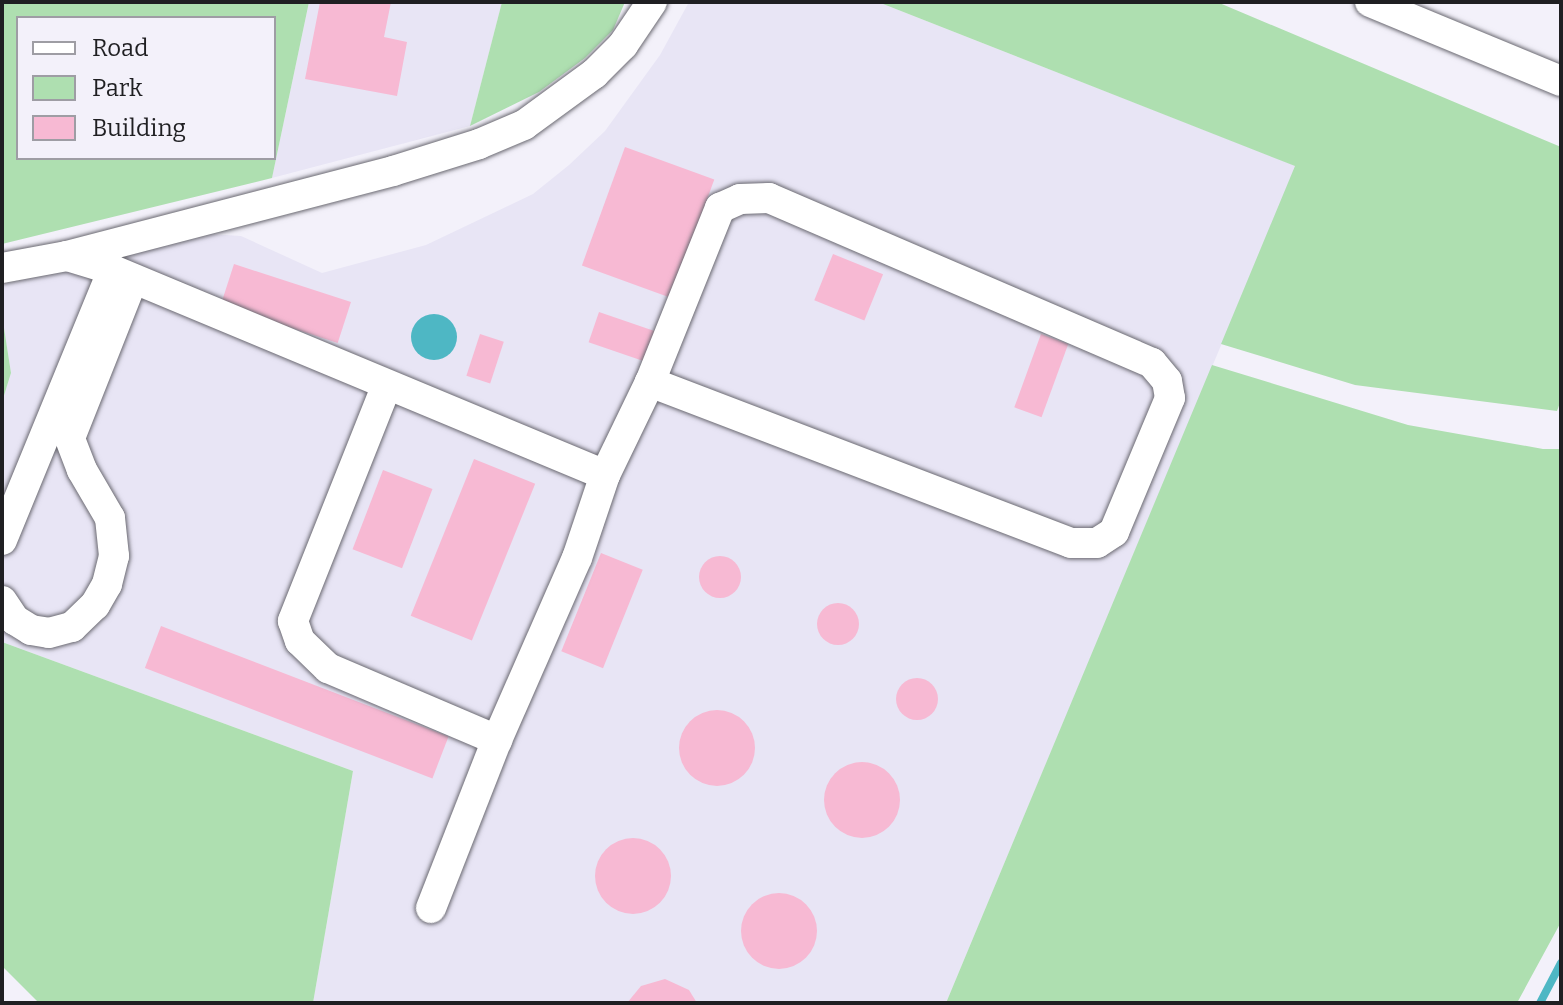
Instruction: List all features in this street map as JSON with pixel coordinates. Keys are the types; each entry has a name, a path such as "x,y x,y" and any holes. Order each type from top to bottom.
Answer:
{"street":[{"path":"2,268 67,256 393,171 479,144 524,125 594,74 623,45 652,2"},
{"path":"1370,2 1561,81"},
{"path":"431,908 497,740 577,558 605,475 650,382 720,208 740,199 769,198 1152,363 1167,381 1170,398 1114,532 1097,543 1071,543 650,382"},
{"path":"67,256 123,274 386,387 605,475"},
{"path":"2,540 123,274"},
{"path":"2,601 15,620 31,630 49,633 72,627 95,605 107,584 114,556 110,518 82,470 70,438 123,274"},
{"path":"386,387 293,621 300,641 328,668 497,740"}],"shaded area":[{"path":"309,2 502,2 470,126 272,178"},
{"path":"689,2 878,2 1296,166 946,1003 313,1003 353,771 2,642 2,402 11,373 2,315 2,285 209,234 241,236 322,273 426,245 533,194 569,165 605,131 660,55"}],"green space":[{"path":"2,2 309,2 276,159 276,16 16,16 16,160 276,160 272,178 2,244"},
{"path":"502,2 625,2 613,30 585,58 539,92 470,126"},
{"path":"878,2 1217,2 1561,147 1561,400 1557,411 1355,385 1221,344 1295,166"},
{"path":"2,315 11,373 2,402"},
{"path":"1212,365 1408,425 1543,449 1561,449 1561,922 1517,1003 946,1003"},
{"path":"2,642 353,771 313,1003 39,1003 2,966"}],"water":[{"path":"434,314 451,320 457,337 451,354 434,360 417,354 411,337 417,320"}],"building":[{"path":"320,2 391,2 384,37 407,42 397,96 305,79"},
{"path":"625,147 714,179 671,298 582,265"},
{"path":"833,254 883,274 864,321 814,300"},
{"path":"234,264 351,302 338,343 221,305"},
{"path":"599,312 660,333 649,363 589,342"},
{"path":"480,334 504,342 490,384 466,376"},
{"path":"1041,334 1068,344 1042,417 1014,407"},
{"path":"474,459 535,484 472,640 411,616"},
{"path":"383,470 432,489 402,568 353,549"},
{"path":"601,553 643,570 603,668 561,651"},
{"path":"720,556 735,562 741,577 735,592 720,598 705,592 699,577 705,562"},
{"path":"838,603 853,609 859,624 853,639 838,645 823,639 817,624 823,609"},
{"path":"161,626 449,736 432,778 145,668"},
{"path":"917,678 932,684 938,699 932,714 917,720 902,714 896,699 902,684"},
{"path":"717,710 731,713 744,721 752,734 755,748 752,762 744,775 731,783 717,786 703,783 690,775 682,762 679,748 682,734 690,721 703,713"},
{"path":"862,762 876,765 889,773 897,786 900,800 897,814 889,827 876,835 862,838 848,835 835,827 827,814 824,800 827,786 835,773 848,765"},
{"path":"633,838 647,841 660,849 668,862 671,876 668,890 660,903 647,911 633,914 619,911 606,903 598,890 595,876 598,862 606,849 619,841"},
{"path":"779,893 793,896 806,904 814,917 817,931 814,945 806,958 793,966 779,969 765,966 752,958 744,945 741,931 744,917 752,904 765,896"},
{"path":"665,979 689,990 697,1003 627,1003 641,986"}],"waterway":[{"path":"1540,1003 1561,963"}]}
